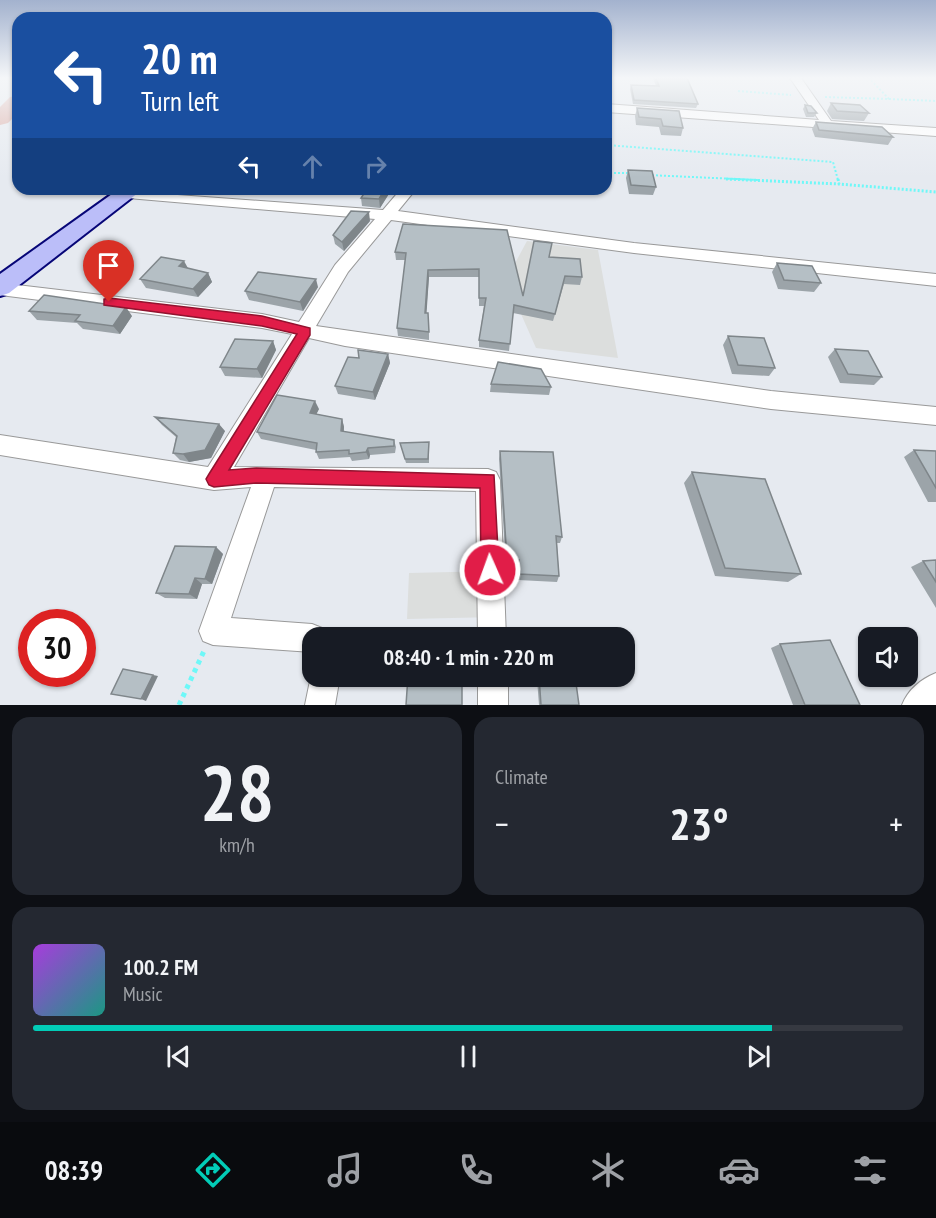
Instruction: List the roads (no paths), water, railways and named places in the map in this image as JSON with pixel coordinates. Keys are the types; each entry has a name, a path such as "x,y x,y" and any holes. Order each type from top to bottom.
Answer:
{"street":[{"path":"642,111 936,132"},
{"path":"819,111 829,126"},
{"path":"0,288 125,195"},
{"path":"173,195 386,215 634,248 936,280"},
{"path":"214,479 341,269 404,195"},
{"path":"0,288 262,321 305,332 402,348 771,400 936,416"},
{"path":"0,445 214,479 266,477 488,480 492,627"},
{"path":"266,477 213,631 302,637"},
{"path":"320,705 323,687"},
{"path":"493,687 493,705"},
{"path":"917,705 936,688"}],"waterway":[{"path":"0,118 8,111"}]}
